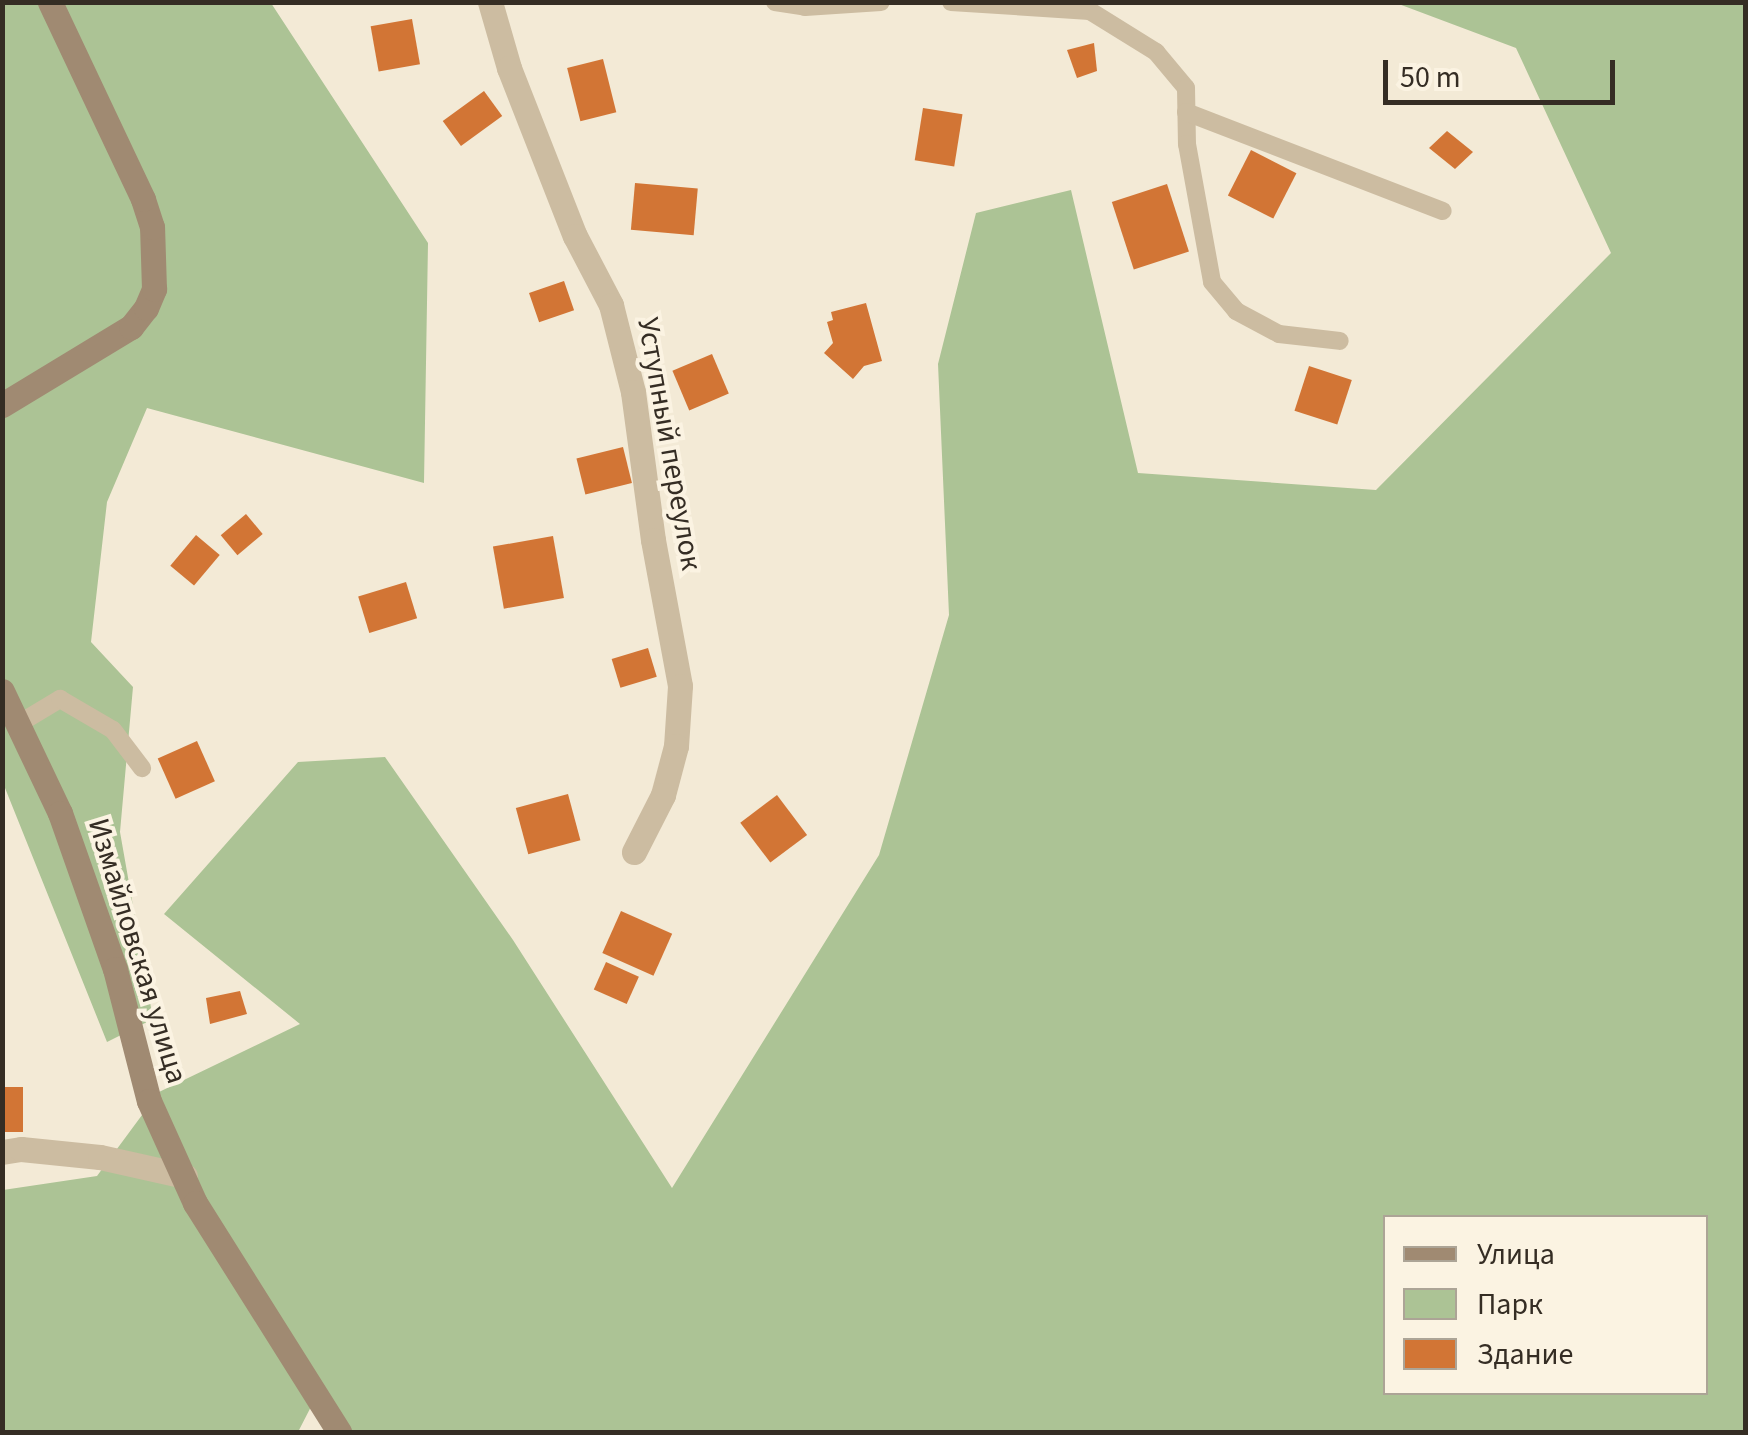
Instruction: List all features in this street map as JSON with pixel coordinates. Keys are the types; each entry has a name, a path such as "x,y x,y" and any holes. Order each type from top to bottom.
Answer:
{"street":[{"path":"2,406 131,326 146,308 154,289 152,227 143,200 50,2"},
{"name":"Уступный переулок","path":"490,2 509,68 569,219 610,304 633,392 680,686 676,746 663,795 634,852"},
{"name":"Измайловская улица","path":"2,691 60,813 115,968 149,1102 186,1176 194,1202 339,1432"},
{"path":"2,1152 21,1149 100,1158 186,1176"}],"lane":[{"path":"775,2 805,7 881,2"},
{"path":"951,2 1090,11 1156,52 1186,88 1186,144 1212,282 1236,311 1278,334 1340,341"},
{"path":"1186,112 1443,212"},
{"path":"20,723 60,699 113,730 142,768"}],"green space":[{"path":"3,3 271,3 428,243 424,483 147,408 107,502 91,642 133,687 120,832 153,1019 107,1042 3,783"},
{"path":"1396,3 1745,3 1745,1432 340,1432 316,1397 298,1432 3,1432 3,1190 97,1176 159,1092 300,1024 164,914 298,762 385,757 513,940 672,1188 879,855 949,615 938,364 976,213 1071,190 1138,473 1376,490 1611,253 1516,48"}],"building":[{"path":"412,19 420,64 379,72 371,26"},
{"path":"1094,43 1097,71 1077,78 1067,50"},
{"path":"603,59 616,112 580,121 567,68"},
{"path":"484,91 502,116 461,146 443,121"},
{"path":"923,108 963,114 954,167 915,160"},
{"path":"1447,131 1473,152 1455,169 1429,148"},
{"path":"1251,150 1296,173 1273,219 1228,195"},
{"path":"635,183 698,188 694,235 631,230"},
{"path":"1167,184 1189,252 1134,269 1112,202"},
{"path":"564,281 574,310 539,322 529,293"},
{"path":"866,303 882,361 864,366 853,379 824,353 833,343 827,322 833,320 831,312"},
{"path":"712,354 729,394 689,410 672,371"},
{"path":"1309,366 1352,380 1337,425 1294,411"},
{"path":"623,447 632,483 585,495 576,459"},
{"path":"246,514 263,534 237,555 221,535"},
{"path":"196,535 220,555 194,586 170,566"},
{"path":"553,536 564,598 504,609 493,547"},
{"path":"406,582 417,618 369,633 358,597"},
{"path":"648,648 657,677 620,688 612,659"},
{"path":"197,741 215,781 176,799 158,758"},
{"path":"568,794 580,840 528,854 516,808"},
{"path":"777,795 807,835 770,863 740,823"},
{"path":"621,911 672,934 653,976 602,953"},
{"path":"606,962 639,977 627,1004 594,989"},
{"path":"240,991 247,1014 210,1024 206,998"},
{"path":"2,1087 23,1087 23,1132 2,1132"}]}
